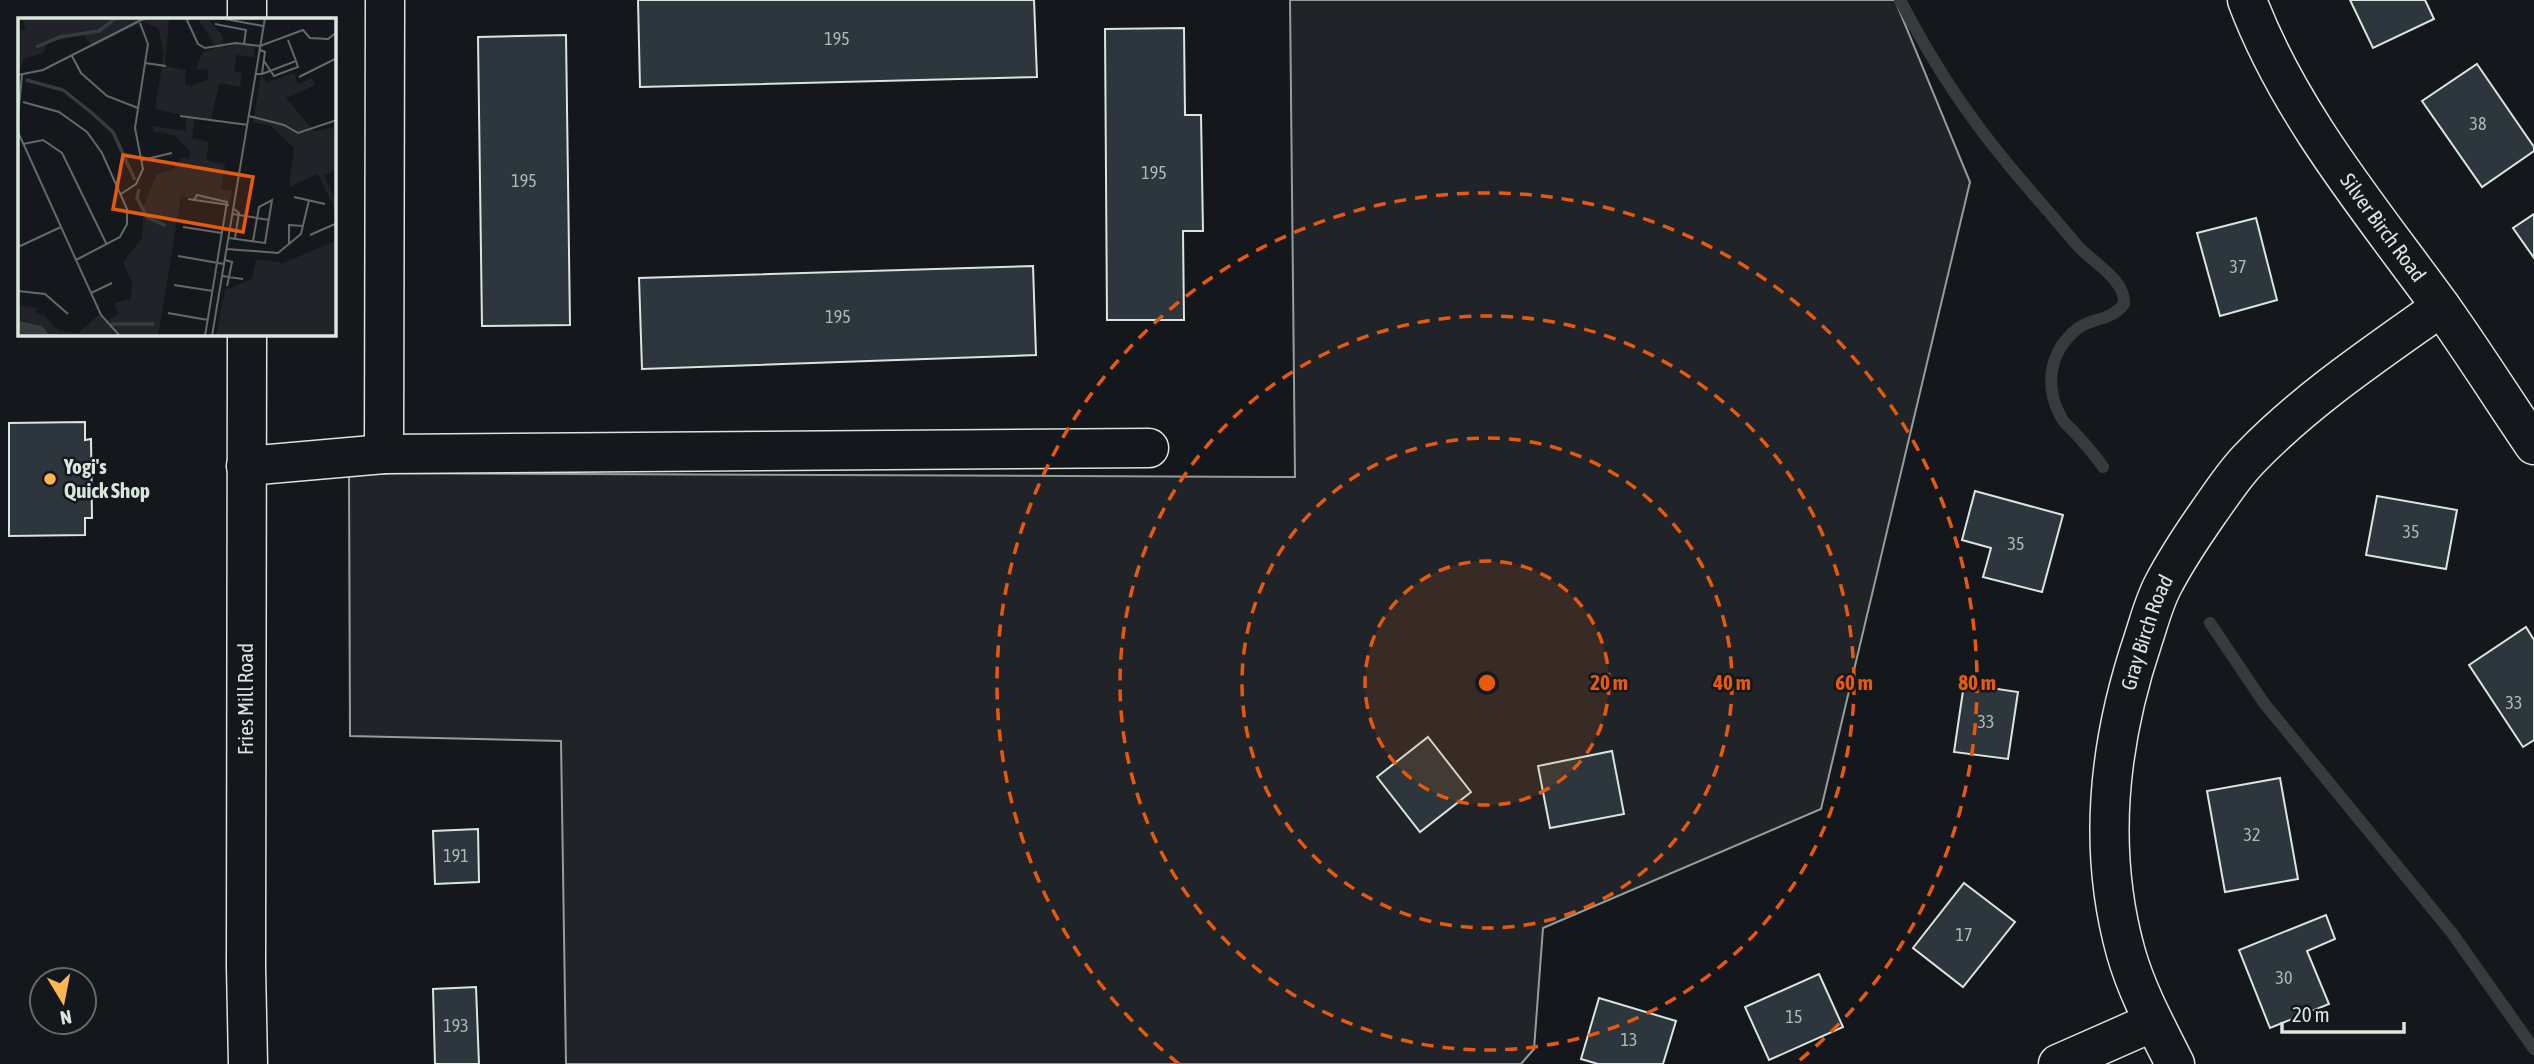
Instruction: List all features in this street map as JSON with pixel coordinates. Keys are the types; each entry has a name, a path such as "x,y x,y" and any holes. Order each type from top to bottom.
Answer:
{"street":[{"path":"247,0 247,18"},
{"path":"384,454 385,0"},
{"name":"Silver Birch Road","path":"2247,0 2266,46 2325,144 2534,444"},
{"name":"Gray Birch Road","path":"2175,1064 2139,991 2122,935 2109,856 2109,811 2114,750 2134,667 2162,587 2204,519 2248,460 2290,419 2332,384 2441,307"},
{"name":"Fries Mill Road","path":"247,336 248,1064"},
{"path":"246,466 384,454 1149,448"},
{"path":"2058,1064 2153,1022"}],"shaded area":[{"path":"1290,0 1895,0 1970,182 1821,809 1543,928 1534,1049 1521,1064 566,1064 561,741 350,736 349,473 1295,477"}],"building":[{"path":"638,0 1034,0 1037,77 640,87"},
{"path":"2350,0 2425,0 2434,19 2373,48"},
{"path":"1184,28 1185,115 1201,115 1203,231 1183,231 1184,320 1107,320 1105,29"},
{"path":"566,35 570,325 482,326 478,37"},
{"path":"2477,64 2534,147 2534,151 2482,187 2422,101"},
{"path":"2534,214 2534,258 2513,228"},
{"path":"2256,218 2277,300 2220,316 2197,233"},
{"path":"1033,266 1036,355 642,369 639,278"},
{"name":"Yogi's Quick Shop","path":"85,422 85,440 91,439 92,518 85,518 85,535 9,536 9,423"},
{"path":"1975,491 2063,515 2042,592 1983,577 1991,548 1962,540"},
{"path":"2377,496 2457,510 2446,569 2366,555"},
{"path":"2526,627 2534,640 2534,740 2523,747 2469,665"},
{"path":"1964,684 2018,692 2008,759 1954,752"},
{"path":"1428,737 1471,792 1420,832 1377,777"},
{"path":"1612,751 1624,814 1550,828 1538,766"},
{"path":"2280,778 2298,879 2225,892 2207,791"},
{"path":"478,829 479,882 435,884 433,831"},
{"path":"1964,883 2015,922 1963,987 1913,948"},
{"path":"2326,915 2335,939 2307,951 2329,1004 2270,1028 2239,950"},
{"path":"1819,974 1843,1027 1769,1060 1745,1007"},
{"path":"476,987 479,1064 435,1064 433,989"},
{"path":"1599,998 1676,1021 1663,1064 1598,1064 1581,1059"}],"waterway":[{"path":"1900,0 1943,76 1985,135 2076,244 2113,279 2123,295 2124,304 2119,310 2083,325 2068,338 2060,348 2052,370 2052,393 2062,419 2103,467"},
{"path":"2210,623 2264,703 2452,933 2534,1049"}],"place":[{"name":"Yogi's Quick Shop","path":"50,479"}]}
